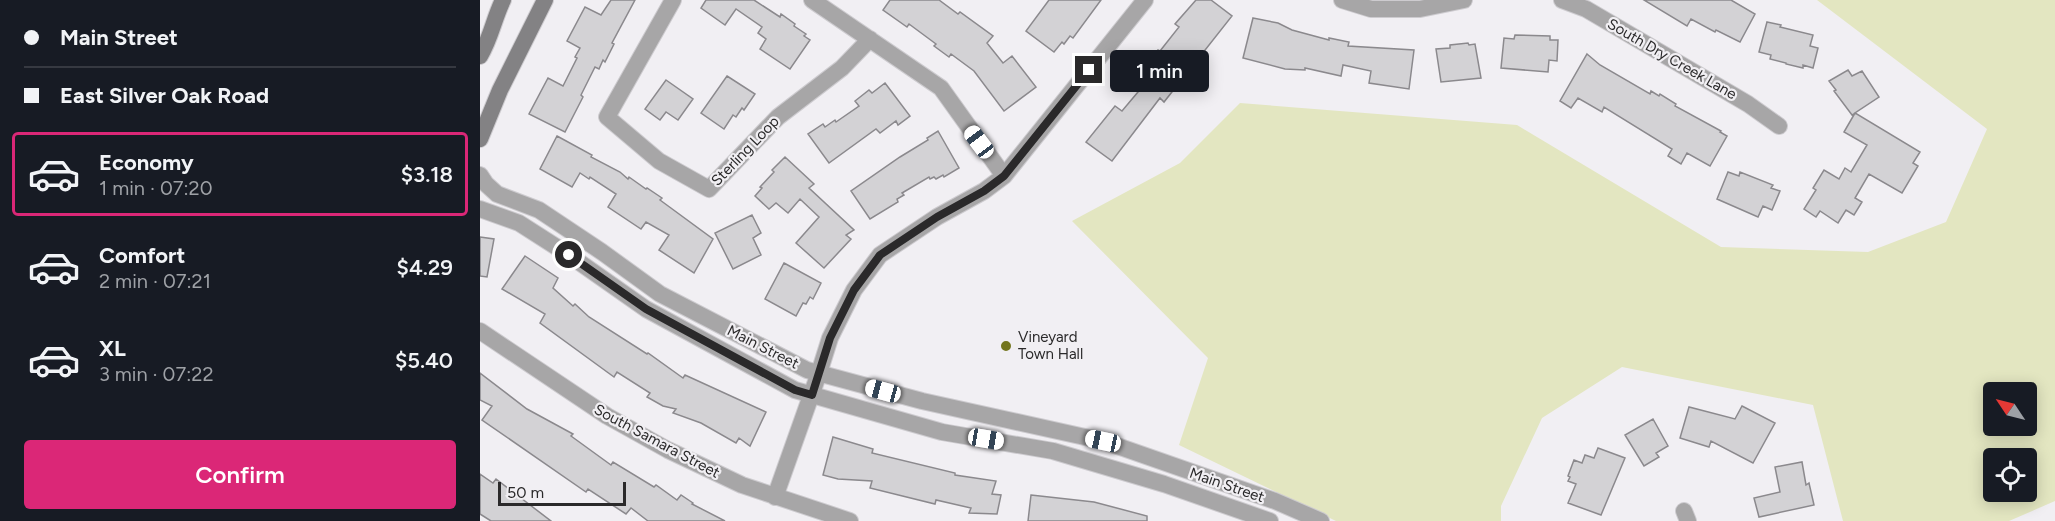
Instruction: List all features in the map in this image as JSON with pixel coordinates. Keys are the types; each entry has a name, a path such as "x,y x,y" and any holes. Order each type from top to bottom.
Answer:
{"main road":[{"path":"480,56 491,35 496,13 503,0"},
{"path":"480,139 500,90 545,0"}],"street":[{"name":"Sterling Loop","path":"673,0 607,117 659,161 709,189 777,117 842,68 870,39"},
{"path":"812,0 941,88 1004,176"},
{"path":"775,497 816,384 830,338 854,290 880,255 937,217 984,191 1004,176 1146,0"},
{"path":"1342,0 1371,9 1420,9 1464,0"},
{"name":"South Dry Creek Lane","path":"1562,0 1587,9 1748,104 1779,126"},
{"name":"Main Street","path":"480,174 486,184 497,194 538,210 660,294 807,370 816,384 942,432 1053,451 1164,484 1270,521"},
{"name":"Main Street","path":"480,209 519,223 646,309 795,390 816,384 922,401 1103,441 1291,515 1321,521"},
{"name":"South Samara Street","path":"480,331 607,416 678,455 742,485 850,521"}],"green space":[{"path":"1817,0 2055,0 2055,501 2009,521 1843,521 1813,405 1622,367 1542,418 1501,506 1501,521 1336,521 1179,445 1208,358 1072,221 1180,163 1240,103 1517,125 1721,247 1868,252 1946,222 1987,129"}],"building":[{"path":"611,0 635,0 612,43 614,44 605,62 603,60 599,69 595,67 565,132 529,114 548,78 563,86 580,48 567,41 585,7 601,15"},
{"path":"706,0 754,0 795,24 794,26 806,34 804,36 810,40 790,69 760,49 766,39 758,33 762,27 736,9 725,25 701,8"},
{"path":"890,0 939,0 958,14 960,12 993,36 987,43 1003,63 1012,56 1036,87 1004,111 974,71 951,54 949,57 909,24 907,27 883,10"},
{"path":"1049,0 1101,0 1073,38 1070,36 1054,52 1026,31"},
{"path":"1196,0 1211,0 1232,16 1164,102 1160,98 1112,161 1086,142 1115,106 1122,111 1143,86 1137,81 1149,66 1147,64 1179,27 1175,24"},
{"path":"1644,0 1731,0 1755,14 1740,42 1691,19 1687,26"},
{"path":"1253,18 1278,23 1292,30 1329,40 1329,38 1349,42 1348,46 1414,50 1409,89 1369,83 1371,71 1343,65 1341,76 1305,68 1305,70 1285,69 1243,58"},
{"path":"1767,22 1813,35 1810,46 1818,48 1813,68 1786,64 1770,59 1771,55 1759,52"},
{"path":"1515,35 1550,36 1550,40 1558,40 1557,61 1549,60 1548,72 1501,68 1504,38 1514,39"},
{"path":"1468,43 1469,45 1475,44 1481,78 1441,82 1436,49"},
{"path":"1587,54 1600,65 1650,94 1651,91 1659,96 1660,94 1676,104 1675,106 1727,136 1710,166 1687,153 1681,164 1668,156 1672,149 1604,107 1602,112 1578,98 1571,108 1560,101"},
{"path":"1848,70 1852,76 1862,71 1879,97 1852,115 1829,81"},
{"path":"727,76 755,94 744,110 742,108 736,117 733,115 724,129 701,113"},
{"path":"666,80 693,99 678,120 666,112 660,120 645,109"},
{"path":"885,83 910,116 898,125 896,121 880,133 876,129 829,163 808,134 823,124 825,127 835,120 836,122 859,106 855,101 869,90 872,93"},
{"path":"1855,113 1920,152 1913,163 1918,166 1902,193 1869,174 1855,198 1862,202 1854,215 1846,210 1838,223 1820,211 1816,217 1804,209 1816,190 1813,188 1824,170 1839,179 1845,168 1851,172 1867,145 1844,132"},
{"path":"938,131 959,168 944,177 943,175 930,179 929,177 902,193 904,195 897,199 898,202 870,219 851,191"},
{"path":"557,136 647,188 713,239 694,273 659,250 669,235 646,222 641,229 608,207 616,194 580,173 572,187 540,169"},
{"path":"785,157 814,184 809,188 854,230 846,235 851,239 824,268 796,243 819,217 800,199 788,213 776,203 769,209 755,196 774,172 772,170"},
{"path":"1728,172 1739,176 1740,172 1773,185 1771,188 1780,191 1772,210 1763,206 1758,217 1717,199"},
{"path":"752,215 761,233 753,238 761,255 733,269 715,233"},
{"path":"480,237 494,239 487,277 480,276"},
{"path":"525,256 558,278 553,288 573,306 575,304 589,317 648,353 683,378 685,375 766,412 750,446 739,438 736,443 701,423 673,413 676,409 663,406 647,397 650,393 617,372 614,377 540,323 545,314 502,289"},
{"path":"784,263 821,283 813,299 810,297 806,304 803,303 796,316 765,299"},
{"path":"480,373 527,409 573,434 571,436 611,465 613,462 654,487 656,485 677,500 681,495 692,504 725,521 648,521 631,508 626,514 588,489 586,492 482,420 492,406 480,400"},
{"path":"1742,406 1775,423 1753,463 1711,441 1709,447 1680,438 1689,407 1735,419"},
{"path":"1653,419 1668,446 1656,453 1659,457 1644,466 1625,435"},
{"path":"833,437 873,449 872,453 955,473 955,475 996,481 992,494 1001,495 997,514 969,513 971,508 936,500 935,504 870,488 872,481 838,479 823,475"},
{"path":"1598,448 1625,458 1601,515 1568,503 1576,484 1568,481 1574,460 1582,463 1585,455 1594,458"},
{"path":"1802,462 1806,485 1809,483 1814,505 1759,517 1754,498 1780,492 1775,467"},
{"path":"480,474 493,483 496,479 551,521 491,521 480,514"},
{"path":"1031,495 1094,502 1147,516 1147,521 1028,521"}],"place":[{"name":"Vineyard Town Hall","path":"1006,346"}],"route":[{"path":"569,255 646,309 795,390 812,395 830,338 854,290 880,255 937,217 984,191 1004,176 1089,70"}]}
